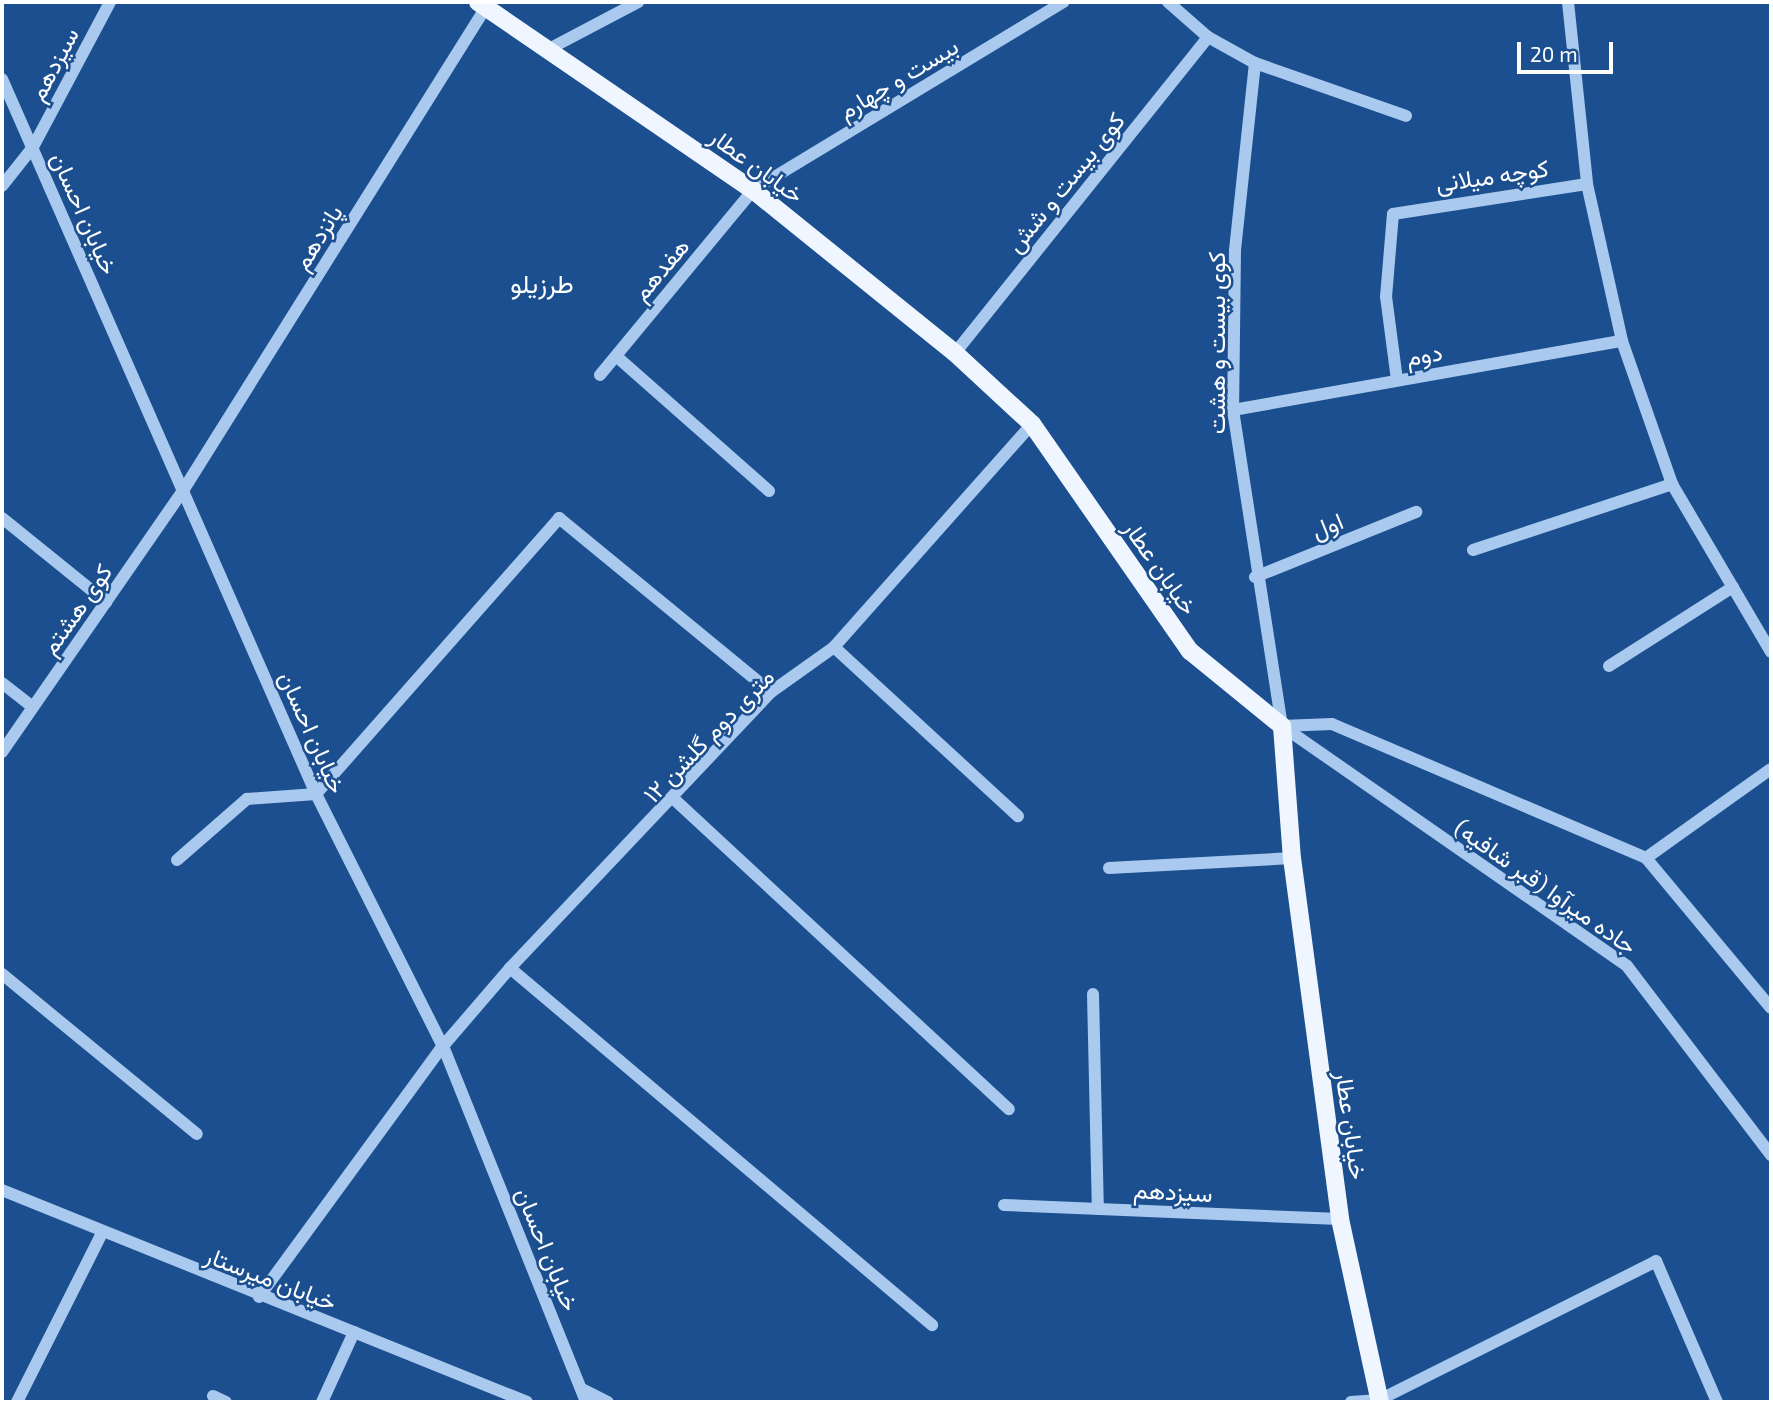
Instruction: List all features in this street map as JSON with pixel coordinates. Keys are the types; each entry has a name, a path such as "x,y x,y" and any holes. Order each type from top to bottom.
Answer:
{"main road":[{"name":"خیابان عطار","path":"482,4 753,190 956,353 1032,424 1190,651 1282,726 1292,858 1340,1219 1380,1401"}],"street":[{"name":"سیزدهم","path":"2,186 33,147 110,2"},
{"path":"550,49 638,2"},
{"name":"بیست و چهارم","path":"753,190 1064,2"},
{"path":"1168,2 1208,37 1255,63 1406,116"},
{"path":"1568,2 1587,184 1622,341 1672,484 1771,652"},
{"name":"پانزدهم","path":"184,489 482,4"},
{"name":"کوی بیست و شش","path":"956,353 1208,37"},
{"name":"کوی بیست و هشت","path":"1255,63 1235,251 1233,410 1255,577 1282,726"},
{"name":"خیابان احسان","path":"2,79 316,794 443,1046 584,1396"},
{"name":"کوچه میلانی","path":"1397,380 1386,297 1389,221 1403,208 1587,184"},
{"name":"هفدهم","path":"600,375 753,190"},
{"name":"دوم","path":"1233,410 1622,341"},
{"path":"616,356 769,491"},
{"name":"۱۲ متری دوم گلشن","path":"259,1297 443,1046 510,968 675,800 771,692 834,647 1032,424"},
{"path":"1473,550 1672,484"},
{"name":"کوی هشتم","path":"2,752 184,489"},
{"name":"اول","path":"1255,577 1416,512"},
{"path":"2,518 106,602"},
{"path":"177,860 247,799 316,794 559,518 771,692"},
{"path":"1609,666 1733,587"},
{"path":"834,647 1018,816"},
{"path":"2,683 33,707"},
{"path":"1282,726 1332,724 1646,858 1771,1008"},
{"name":"جاده میرآوا (قبر شافیه)","path":"1282,726 1627,966 1771,1155"},
{"path":"1646,858 1771,769"},
{"path":"675,800 1009,1110"},
{"path":"1109,868 1292,858"},
{"path":"510,968 932,1325"},
{"path":"2,974 197,1135"},
{"path":"1093,994 1098,1209"},
{"name":"خیابان میرستار","path":"2,1190 259,1297 527,1402"},
{"name":"سیزدهم","path":"1004,1205 1340,1219"},
{"path":"17,1402 102,1233"},
{"path":"1351,1402 1380,1401 1656,1261 1717,1402"},
{"path":"322,1402 354,1332"},
{"path":"213,1396 226,1402"},
{"path":"584,1396 608,1402"}],"district":[{"name":"طرزیلو","path":"542,283"}]}
